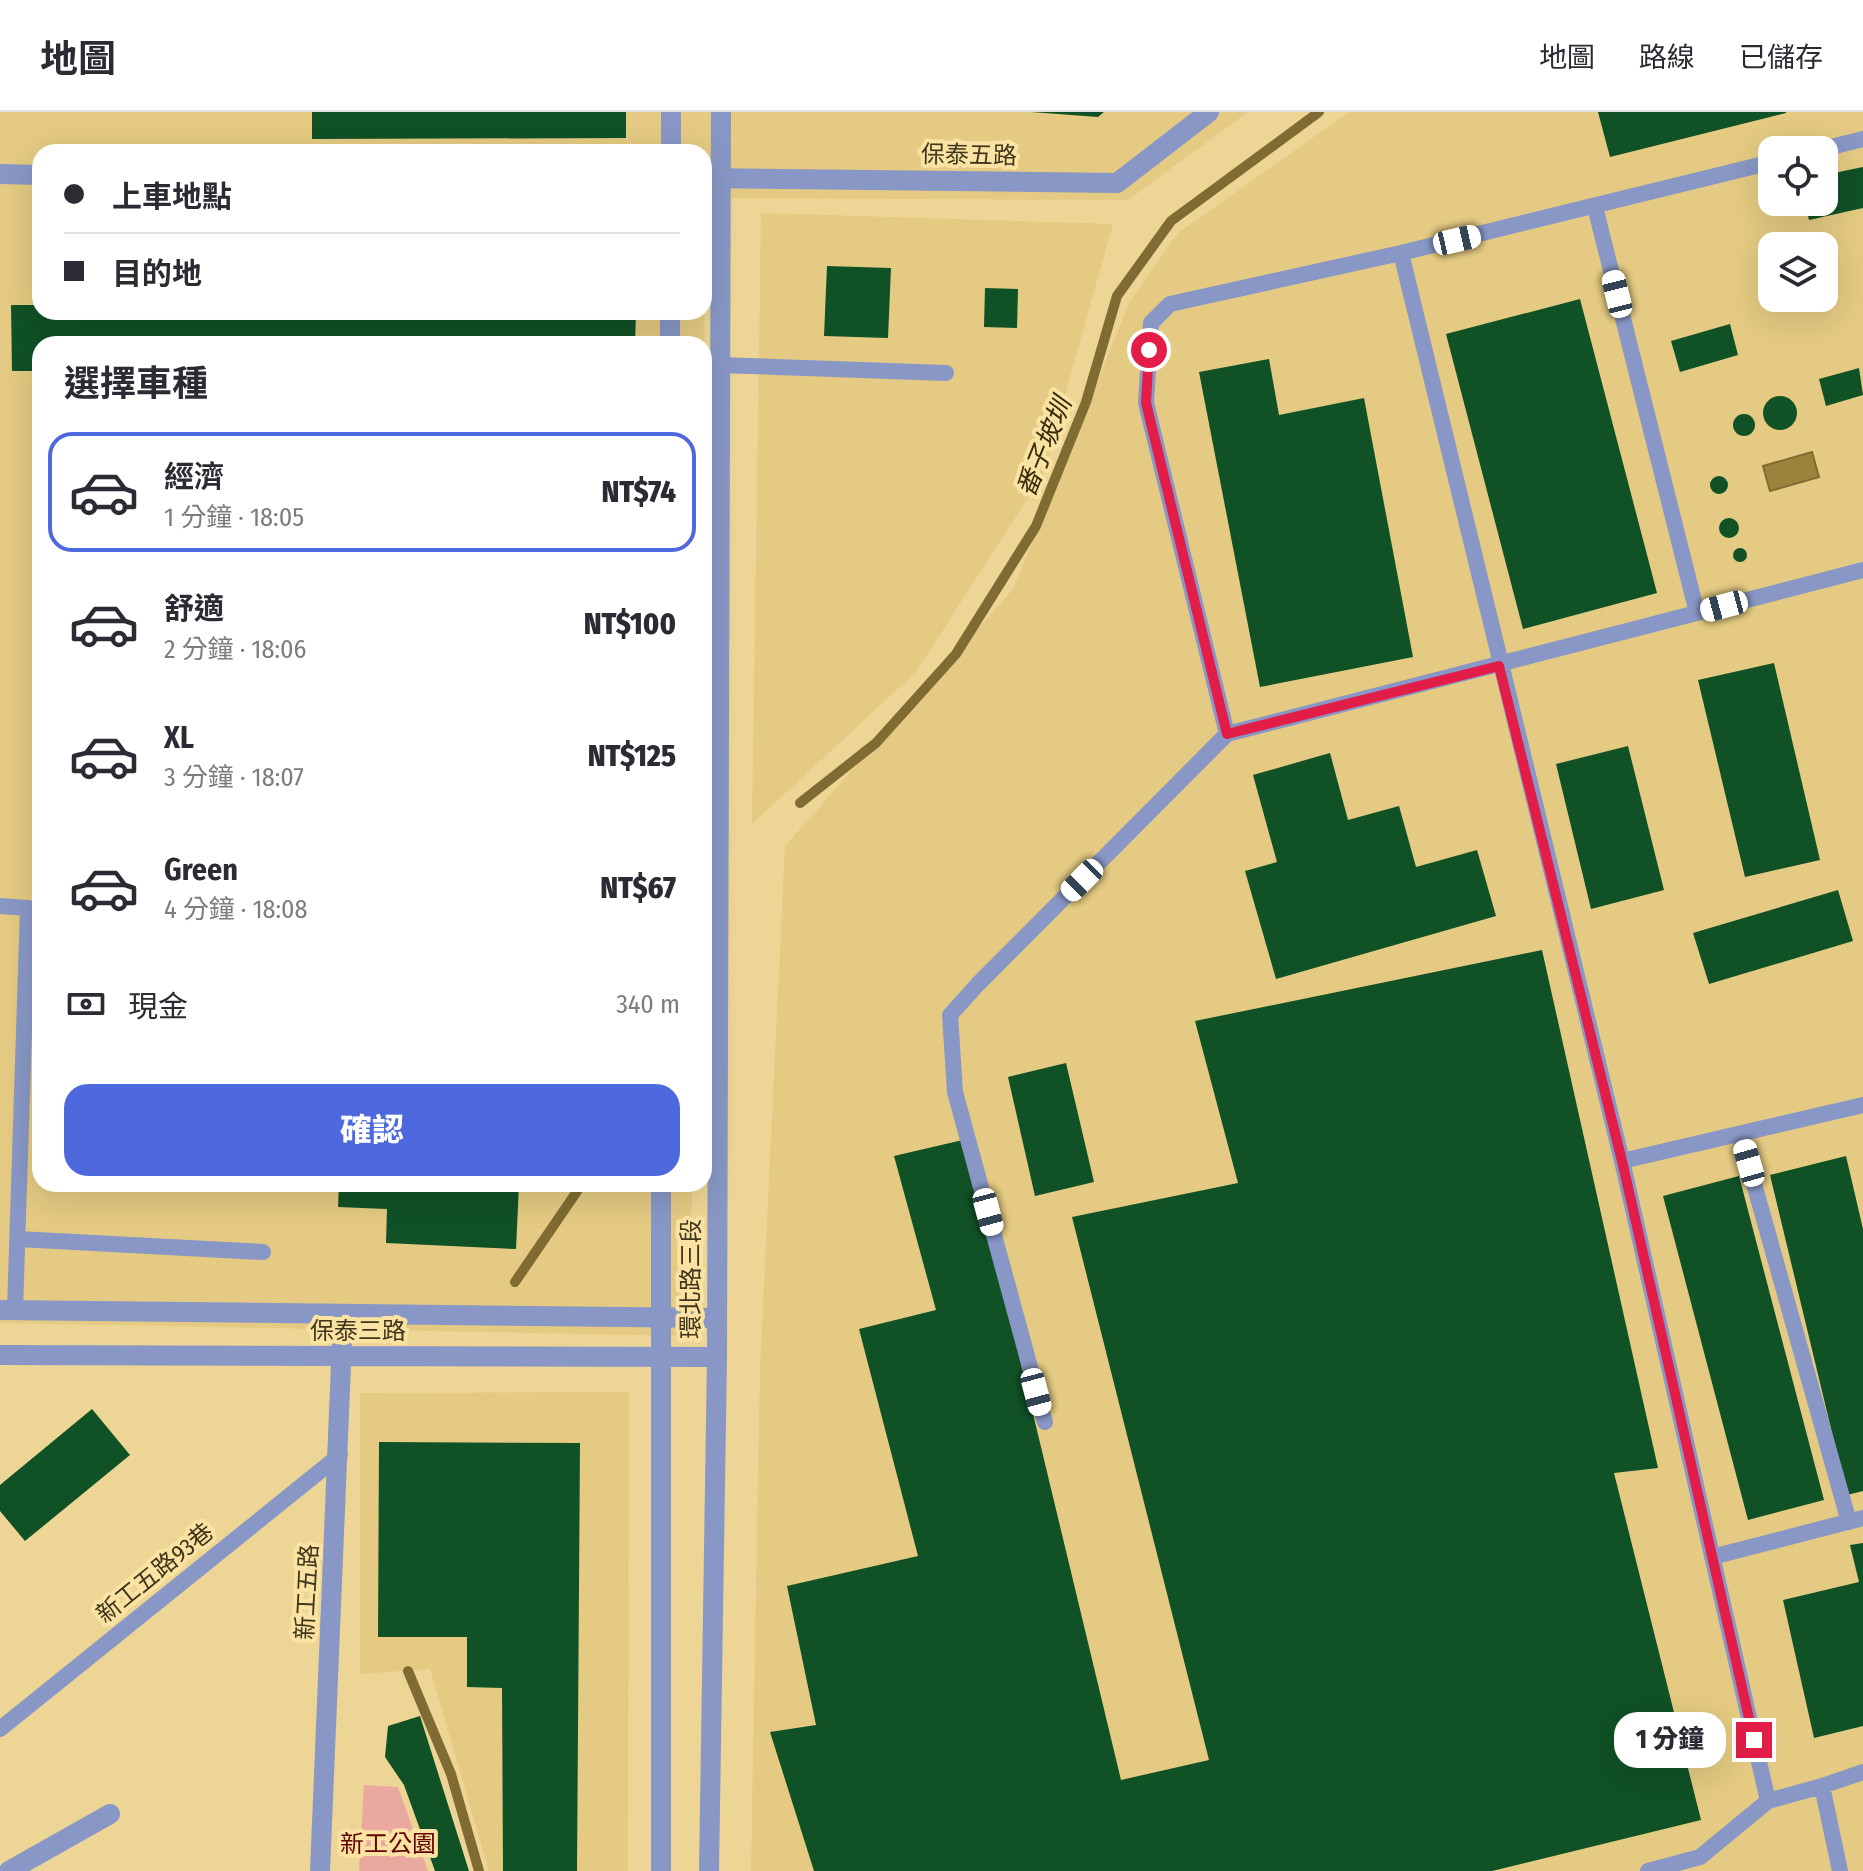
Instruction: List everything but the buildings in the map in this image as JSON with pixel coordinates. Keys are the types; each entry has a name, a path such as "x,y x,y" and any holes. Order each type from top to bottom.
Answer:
{"street":[{"path":"671,112 671,144"},
{"name":"環北路三段","path":"709,1871 717,1357 720,365 712,178 721,112"},
{"name":"保泰五路","path":"712,178 1117,183 1209,112"},
{"path":"0,174 32,175"},
{"name":"環北路三段","path":"661,1192 661,1871"},
{"name":"保泰三路","path":"8,1310 660,1320 716,1318"},
{"name":"新工五路","path":"320,1871 340,1455 343,1316"},
{"name":"保泰三路","path":"0,1355 717,1357"},
{"path":"9,1871 110,1814"}],"lane":[{"path":"1838,145 1863,139"},
{"path":"1227,734 1146,403 1151,323 1170,304 1401,253 1758,166"},
{"path":"1595,207 1697,613"},
{"path":"1401,253 1499,666 1622,1161 1768,1801"},
{"path":"720,365 946,373"},
{"path":"1045,1422 955,1092 950,1015 1227,734 1863,570"},
{"path":"0,906 28,908 18,1239 8,1310"},
{"path":"1622,1161 1863,1105"},
{"path":"1712,1557 1856,1520 1740,1134"},
{"path":"18,1239 263,1252"},
{"name":"新工五路93巷","path":"0,1729 340,1455"},
{"path":"1648,1871 1700,1857 1768,1801 1863,1772"},
{"path":"1822,1786 1840,1871"}],"shaded area":[{"path":"0,112 1248,112 1128,200 712,198 712,144 32,144 32,320 704,320 704,336 32,336 32,1192 692,1192 689,1336 0,1323"},
{"path":"1349,112 1863,112 1863,1871 751,1871 760,1368 785,846 1014,588 1129,303 1177,234"},
{"path":"761,213 1113,224 1042,476 916,672 752,824"},
{"path":"1812,452 1819,477 1770,491 1763,466"},
{"path":"629,1392 628,1871 489,1871 430,1669 360,1674 360,1393"}],"green space":[{"name":"新工公園","path":"364,1785 398,1787 428,1871 359,1871"}],"waterway":[{"name":"番子坡圳","path":"800,803 876,743 956,654 1036,526 1086,402 1117,296 1171,221 1319,112"},
{"name":"番子坡圳","path":"515,1282 577,1192"},
{"path":"408,1671 451,1774 479,1871"}],"route":[{"path":"1149,350 1146,403 1227,734 1499,666 1622,1161 1754,1740"}]}
